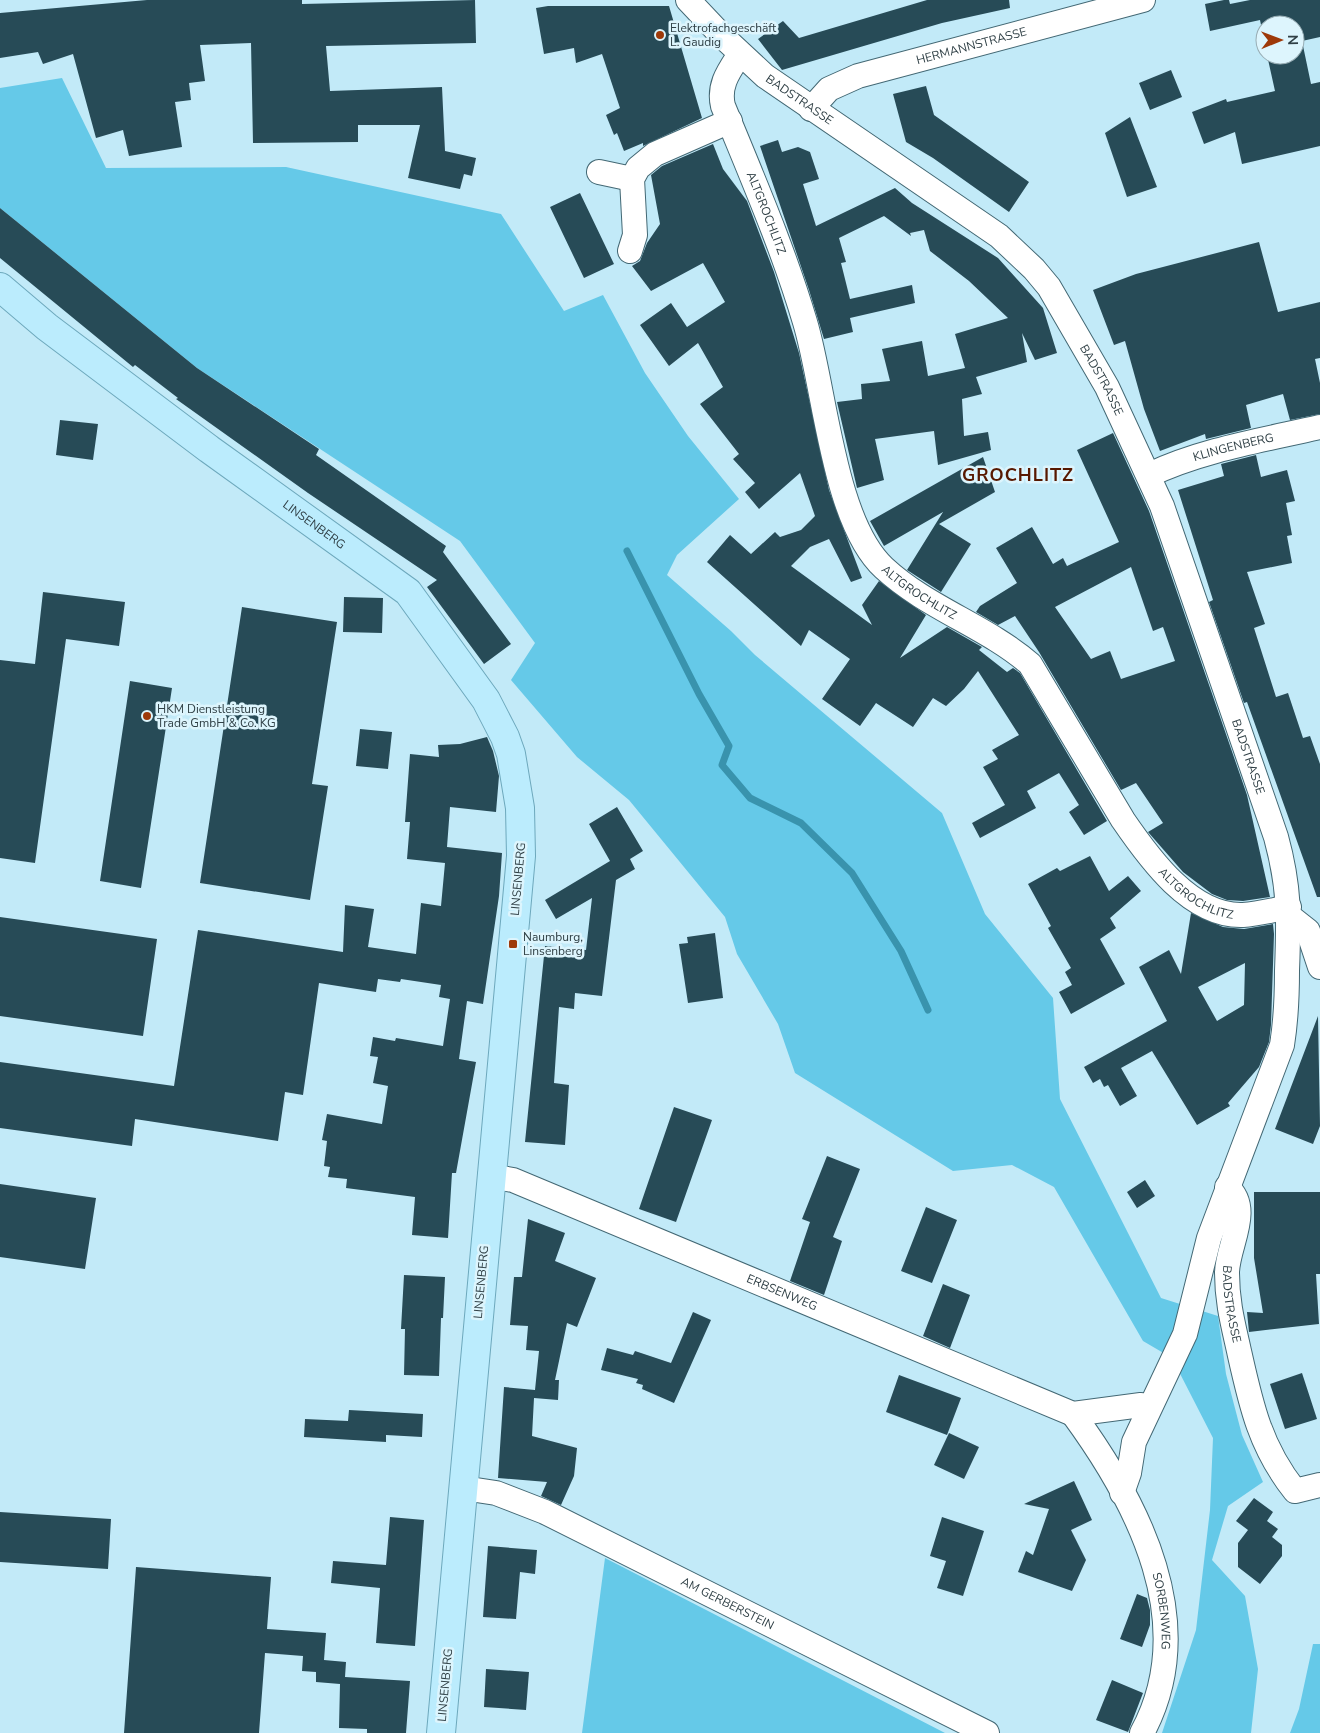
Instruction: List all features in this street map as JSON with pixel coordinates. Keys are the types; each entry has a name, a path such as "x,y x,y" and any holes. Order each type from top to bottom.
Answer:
{"main road":[{"name":"LINSENBERG","path":"0,287 47,327 209,449 408,592 486,700 499,722 511,754 522,831 441,1733"}],"street":[{"name":"BADSTRASSE","path":"688,0 740,54 811,109 999,236 1034,269 1059,302 1107,387 1149,475 1180,552 1276,837 1286,876 1289,912 1286,1014 1282,1045 1227,1187 1234,1192 1237,1201 1238,1222 1237,1233 1227,1263 1228,1304 1249,1399 1264,1442 1282,1476 1295,1491 1320,1485"},
{"name":"HERMANNSTRASSE","path":"811,109 829,89 858,76 1143,0"},
{"name":"ALTGROCHLITZ","path":"740,54 726,76 721,95 782,251 806,324 832,444 848,504 867,546 884,568 926,598 1030,664 1134,836 1161,870 1185,893 1203,904 1233,914 1289,912"},
{"path":"630,252 635,235 632,179 638,168 655,154 730,121"},
{"path":"599,172 632,179"},
{"name":"KLINGENBERG","path":"1149,475 1167,466 1238,446 1320,427"},
{"path":"1289,912 1308,930 1320,967"},
{"name":"ERBSENWEG","path":"490,1176 513,1180 1072,1414"},
{"path":"1122,1493 1129,1473 1134,1442 1148,1408 1185,1334 1209,1238 1227,1187"},
{"path":"1072,1414 1141,1405 1148,1408"},
{"name":"SORBENWEG","path":"1072,1414 1134,1515 1159,1577 1166,1622 1166,1654 1156,1703 1142,1733"},
{"name":"AM GERBERSTEIN","path":"464,1488 496,1493 544,1512 986,1733"}],"shaded area":[{"path":"62,78 106,168 286,167 501,214 564,311 603,295 645,373 688,436 739,499 677,555 667,575 731,631 755,655 942,813 985,914 1053,998 1060,1099 1161,1298 1218,1316 1226,1374 1242,1435 1263,1482 1228,1506 1212,1560 1245,1596 1258,1669 1251,1733 1162,1733 1196,1630 1210,1510 1213,1438 1172,1358 1143,1341 1054,1187 1012,1165 953,1171 795,1073 778,1024 737,954 725,917 629,800 577,757 511,680 535,643 460,541 197,368 0,208 0,88"},
{"path":"605,1558 945,1733 582,1733"},
{"path":"1313,1644 1320,1644 1320,1733 1290,1733 1299,1709"}],"building":[{"path":"147,0 302,0 302,4 475,0 476,43 326,46 330,91 442,87 445,151 476,158 472,176 464,174 460,189 408,178 420,125 358,125 358,142 253,143 251,43 200,45 205,81 189,83 191,100 175,102 182,147 129,156 123,130 96,138 73,54 43,64 38,52 0,58 0,13"},
{"path":"927,0 1009,0 1010,8 942,23 782,70 758,39 783,21 799,38"},
{"path":"1224,0 1229,0 1230,4 1250,0 1320,0 1320,37 1305,40 1305,15 1255,15 1255,21 1210,31 1205,4"},
{"path":"548,6 669,6 702,118 643,146 643,143 624,151 617,133 614,135 606,115 620,108 602,54 576,63 574,48 544,54 536,8"},
{"path":"1305,55 1311,84 1320,82 1320,146 1242,164 1235,132 1204,144 1192,112 1226,99 1227,102 1275,91 1269,65 1305,65"},
{"path":"1171,70 1182,97 1150,110 1139,83"},
{"path":"926,86 934,115 1029,182 1009,212 933,158 906,142 893,94"},
{"path":"1130,117 1157,187 1127,197 1105,133"},
{"path":"778,140 782,152 798,147 810,152 819,179 803,184 816,226 895,188 912,203 998,258 1043,308 1057,353 1035,360 1022,333 1027,362 976,377 982,394 962,399 964,436 988,432 991,450 938,465 934,431 875,439 884,480 857,488 837,402 862,399 861,384 890,381 882,349 922,341 928,376 965,368 955,334 1008,318 969,281 930,251 924,230 910,233 911,236 884,216 839,238 846,262 841,263 850,299 912,285 915,303 850,318 853,332 824,339 760,146"},
{"path":"713,144 723,169 747,201 774,272 799,353 829,490 862,578 851,582 829,539 810,547 791,566 872,625 862,605 879,581 926,615 900,658 947,627 982,647 979,650 1007,672 1013,668 1020,673 1107,821 1084,835 1069,812 1079,805 1059,773 1027,791 1036,808 980,838 972,823 1005,805 983,767 998,759 992,750 1019,735 978,671 964,689 946,706 933,698 913,727 876,703 860,726 822,699 850,659 809,630 801,646 707,562 730,535 751,554 775,532 780,537 801,530 815,516 800,473 759,509 745,492 755,483 733,459 739,454 700,404 723,387 698,343 669,366 640,325 671,303 687,327 725,302 703,263 651,291 632,266 640,261 647,243 660,224 651,175 662,166"},
{"path":"580,193 614,264 584,278 550,207"},
{"path":"0,208 197,368 319,449 316,455 446,546 443,552 511,644 484,664 427,587 437,580 308,493 176,399 178,398 135,365 133,367 0,258"},
{"path":"1259,242 1278,312 1320,302 1320,358 1315,359 1320,383 1320,414 1290,420 1283,394 1246,405 1251,428 1206,439 1205,434 1160,451 1144,409 1125,341 1114,345 1093,290 1136,274"},
{"path":"60,420 98,424 93,460 56,455"},
{"path":"1113,433 1149,511 1247,795 1270,897 1243,901 1227,900 1212,894 1183,872 1148,832 1163,823 1136,783 1121,790 1039,652 1015,616 998,625 976,612 980,606 1017,583 996,548 1032,527 1053,564 1063,558 1067,566 1119,542 1077,450","holes":["1131,567 1153,631 1163,627 1175,661 1121,679 1110,651 1091,659 1055,607"]},
{"path":"1256,455 1261,477 1287,470 1295,501 1286,503 1292,535 1287,536 1292,563 1247,572 1265,624 1254,628 1276,697 1288,693 1303,738 1310,736 1320,764 1320,897 1317,897 1247,702 1244,703 1209,602 1213,600 1178,490 1224,476 1221,464"},
{"path":"983,457 995,492 939,524 971,544 941,592 907,570 943,512 884,546 870,521"},
{"path":"43,592 125,602 119,646 66,639 35,863 0,858 0,660 35,664"},
{"path":"344,597 383,598 382,633 343,632"},
{"path":"242,607 337,622 312,784 328,786 310,900 200,883"},
{"path":"130,681 172,688 141,888 100,881"},
{"path":"360,729 392,732 388,769 356,766"},
{"path":"487,737 493,751 499,776 496,812 450,807 447,847 502,853 499,896 483,1004 467,1001 459,1059 476,1062 456,1173 452,1173 448,1238 412,1235 415,1197 346,1188 347,1179 328,1177 330,1167 324,1166 327,1141 322,1140 327,1114 382,1124 388,1086 373,1083 378,1057 370,1056 373,1037 395,1041 396,1038 443,1046 450,999 439,997 441,985 401,979 400,982 378,979 376,992 319,983 303,1095 285,1092 278,1141 135,1119 132,1146 0,1128 0,1062 174,1086 198,930 343,952 345,905 374,909 368,947 416,954 421,903 441,906 445,863 407,859 410,822 405,822 410,754 439,757 438,745 460,744"},
{"path":"617,807 643,851 630,859 635,869 616,880 602,996 575,993 574,1009 559,1007 554,1083 569,1085 565,1145 525,1142 545,946 586,950 592,898 556,919 545,900 610,861 589,824"},
{"path":"1090,856 1109,891 1128,876 1141,891 1110,918 1116,928 1100,939 1125,984 1071,1014 1059,992 1072,985 1065,972 1071,968 1048,928 1051,926 1028,884 1057,868 1060,871"},
{"path":"1191,913 1223,927 1244,929 1273,924 1269,1042 1259,1067 1228,1103 1230,1106 1197,1125 1152,1051 1121,1068 1137,1096 1120,1106 1108,1085 1104,1087 1100,1079 1093,1083 1084,1067 1167,1021 1139,967 1169,950 1181,974","holes":["1245,963 1244,1005 1217,1021 1198,987"]},
{"path":"0,917 157,939 143,1036 0,1016"},
{"path":"715,933 723,998 688,1003 679,944 688,943 687,937"},
{"path":"1318,1016 1320,1126 1313,1144 1275,1129"},
{"path":"674,1107 712,1120 676,1222 639,1209"},
{"path":"827,1156 860,1169 833,1237 842,1241 824,1295 790,1281 810,1222 802,1219"},
{"path":"1145,1180 1155,1196 1137,1208 1127,1192"},
{"path":"0,1184 96,1198 85,1269 0,1257"},
{"path":"1254,1192 1320,1192 1320,1274 1316,1274 1319,1324 1249,1332 1247,1312 1263,1313 1254,1258"},
{"path":"926,1207 957,1220 932,1283 901,1271"},
{"path":"528,1219 565,1233 555,1261 596,1278 577,1327 567,1323 555,1380 559,1380 558,1400 534,1398 532,1436 577,1448 574,1476 561,1505 541,1496 547,1482 498,1478 504,1387 535,1390 539,1351 526,1350 528,1326 510,1325 514,1277 522,1277"},
{"path":"404,1275 445,1277 443,1318 441,1318 439,1376 404,1375 405,1329 401,1329"},
{"path":"943,1284 970,1295 950,1348 923,1336"},
{"path":"693,1312 711,1320 674,1403 642,1389 643,1385 636,1383 638,1379 601,1370 607,1348 633,1355 635,1351 671,1363"},
{"path":"1302,1373 1317,1419 1285,1429 1270,1384"},
{"path":"899,1375 961,1398 947,1435 886,1412"},
{"path":"349,1410 423,1414 422,1437 386,1435 386,1442 304,1437 305,1419 348,1421"},
{"path":"949,1433 979,1447 964,1479 934,1465"},
{"path":"1074,1481 1092,1520 1071,1530 1086,1560 1072,1591 1018,1572 1026,1551 1033,1555 1049,1509 1024,1504"},
{"path":"1254,1498 1273,1512 1267,1521 1278,1529 1272,1537 1282,1545 1282,1556 1260,1584 1238,1567 1238,1543 1248,1530 1236,1521"},
{"path":"0,1512 111,1519 108,1569 0,1562"},
{"path":"390,1517 424,1520 415,1646 376,1643 380,1588 331,1583 333,1561 386,1565"},
{"path":"942,1517 984,1531 963,1596 937,1588 946,1561 930,1556"},
{"path":"488,1546 537,1550 535,1574 520,1572 516,1619 483,1617"},
{"path":"136,1567 271,1577 267,1629 326,1633 324,1660 346,1662 345,1677 410,1681 406,1733 367,1733 367,1729 339,1728 340,1684 316,1682 316,1672 302,1671 303,1656 265,1653 259,1733 124,1733"},
{"path":"1137,1594 1147,1598 1150,1610 1150,1625 1142,1647 1120,1639"},
{"path":"486,1669 529,1672 526,1710 484,1707"},
{"path":"1112,1680 1143,1693 1128,1732 1096,1720"}],"waterway":[{"path":"627,551 699,694 729,746 722,765 750,798 801,823 852,873 901,951 928,1010"}],"place":[{"name":"Elektrofachgeschäft L. Gaudig","path":"660,35"},
{"name":"HKM Dienstleistung Trade GmbH & Co. KG","path":"147,716"},
{"name":"Naumburg, Linsenberg","path":"513,944"}],"district":[{"name":"GROCHLITZ","path":"1018,475"}]}
